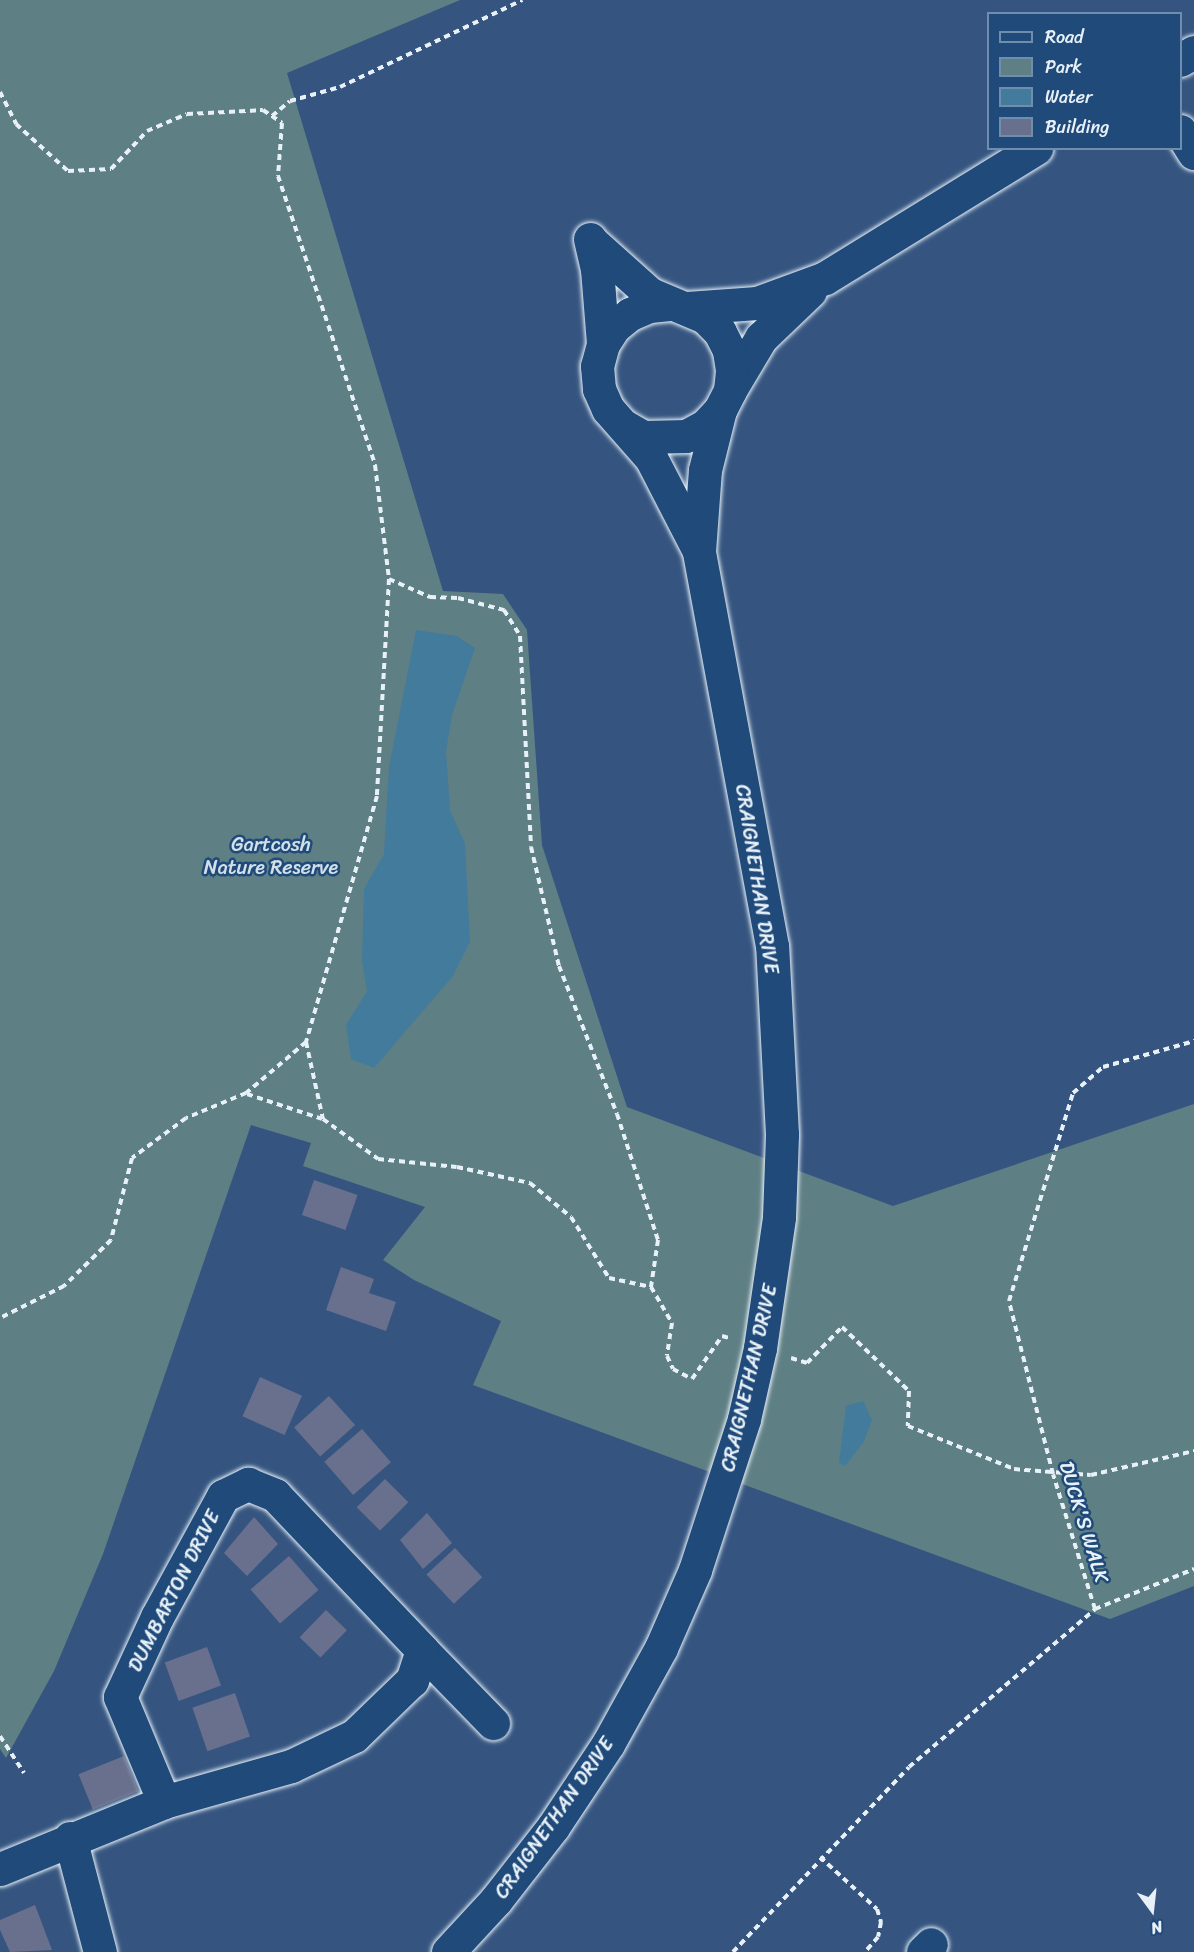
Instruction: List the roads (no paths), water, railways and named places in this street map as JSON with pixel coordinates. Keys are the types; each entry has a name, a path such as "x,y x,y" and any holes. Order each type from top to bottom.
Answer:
{"street":[{"path":"1182,133 1194,153"},
{"path":"624,425 643,437 686,436 705,426 725,400 761,338 825,278 1032,150"},
{"path":"603,344 588,235 633,282 678,306 705,317 720,332 732,370 705,470 699,551"},
{"path":"699,551 656,467 624,425 608,409 599,388 597,366 603,344 614,327 630,314 649,306 757,303 825,278"},
{"name":"CRAIGNETHAN DRIVE","path":"448,1952 496,1900 553,1827 608,1744 661,1648 723,1492 760,1348 777,1238 782,1134 772,946 699,551"},
{"name":"DUMBARTON DRIVE","path":"164,1802 120,1697 157,1617 223,1496 248,1484 275,1496 493,1723"},
{"path":"0,1869 70,1838 164,1802 291,1766 354,1736 412,1680 422,1650"},
{"path":"70,1838 99,1952"}],"water":[{"path":"416,630 457,636 475,648 452,715 446,752 450,810 465,844 470,942 453,976 374,1068 351,1059 346,1025 367,991 362,961 364,889 384,854 389,767"},
{"path":"863,1401 872,1420 863,1443 845,1466 839,1463 846,1406"}],"park label":[{"name":"Gartcosh Nature Reserve","path":"271,856"}]}
